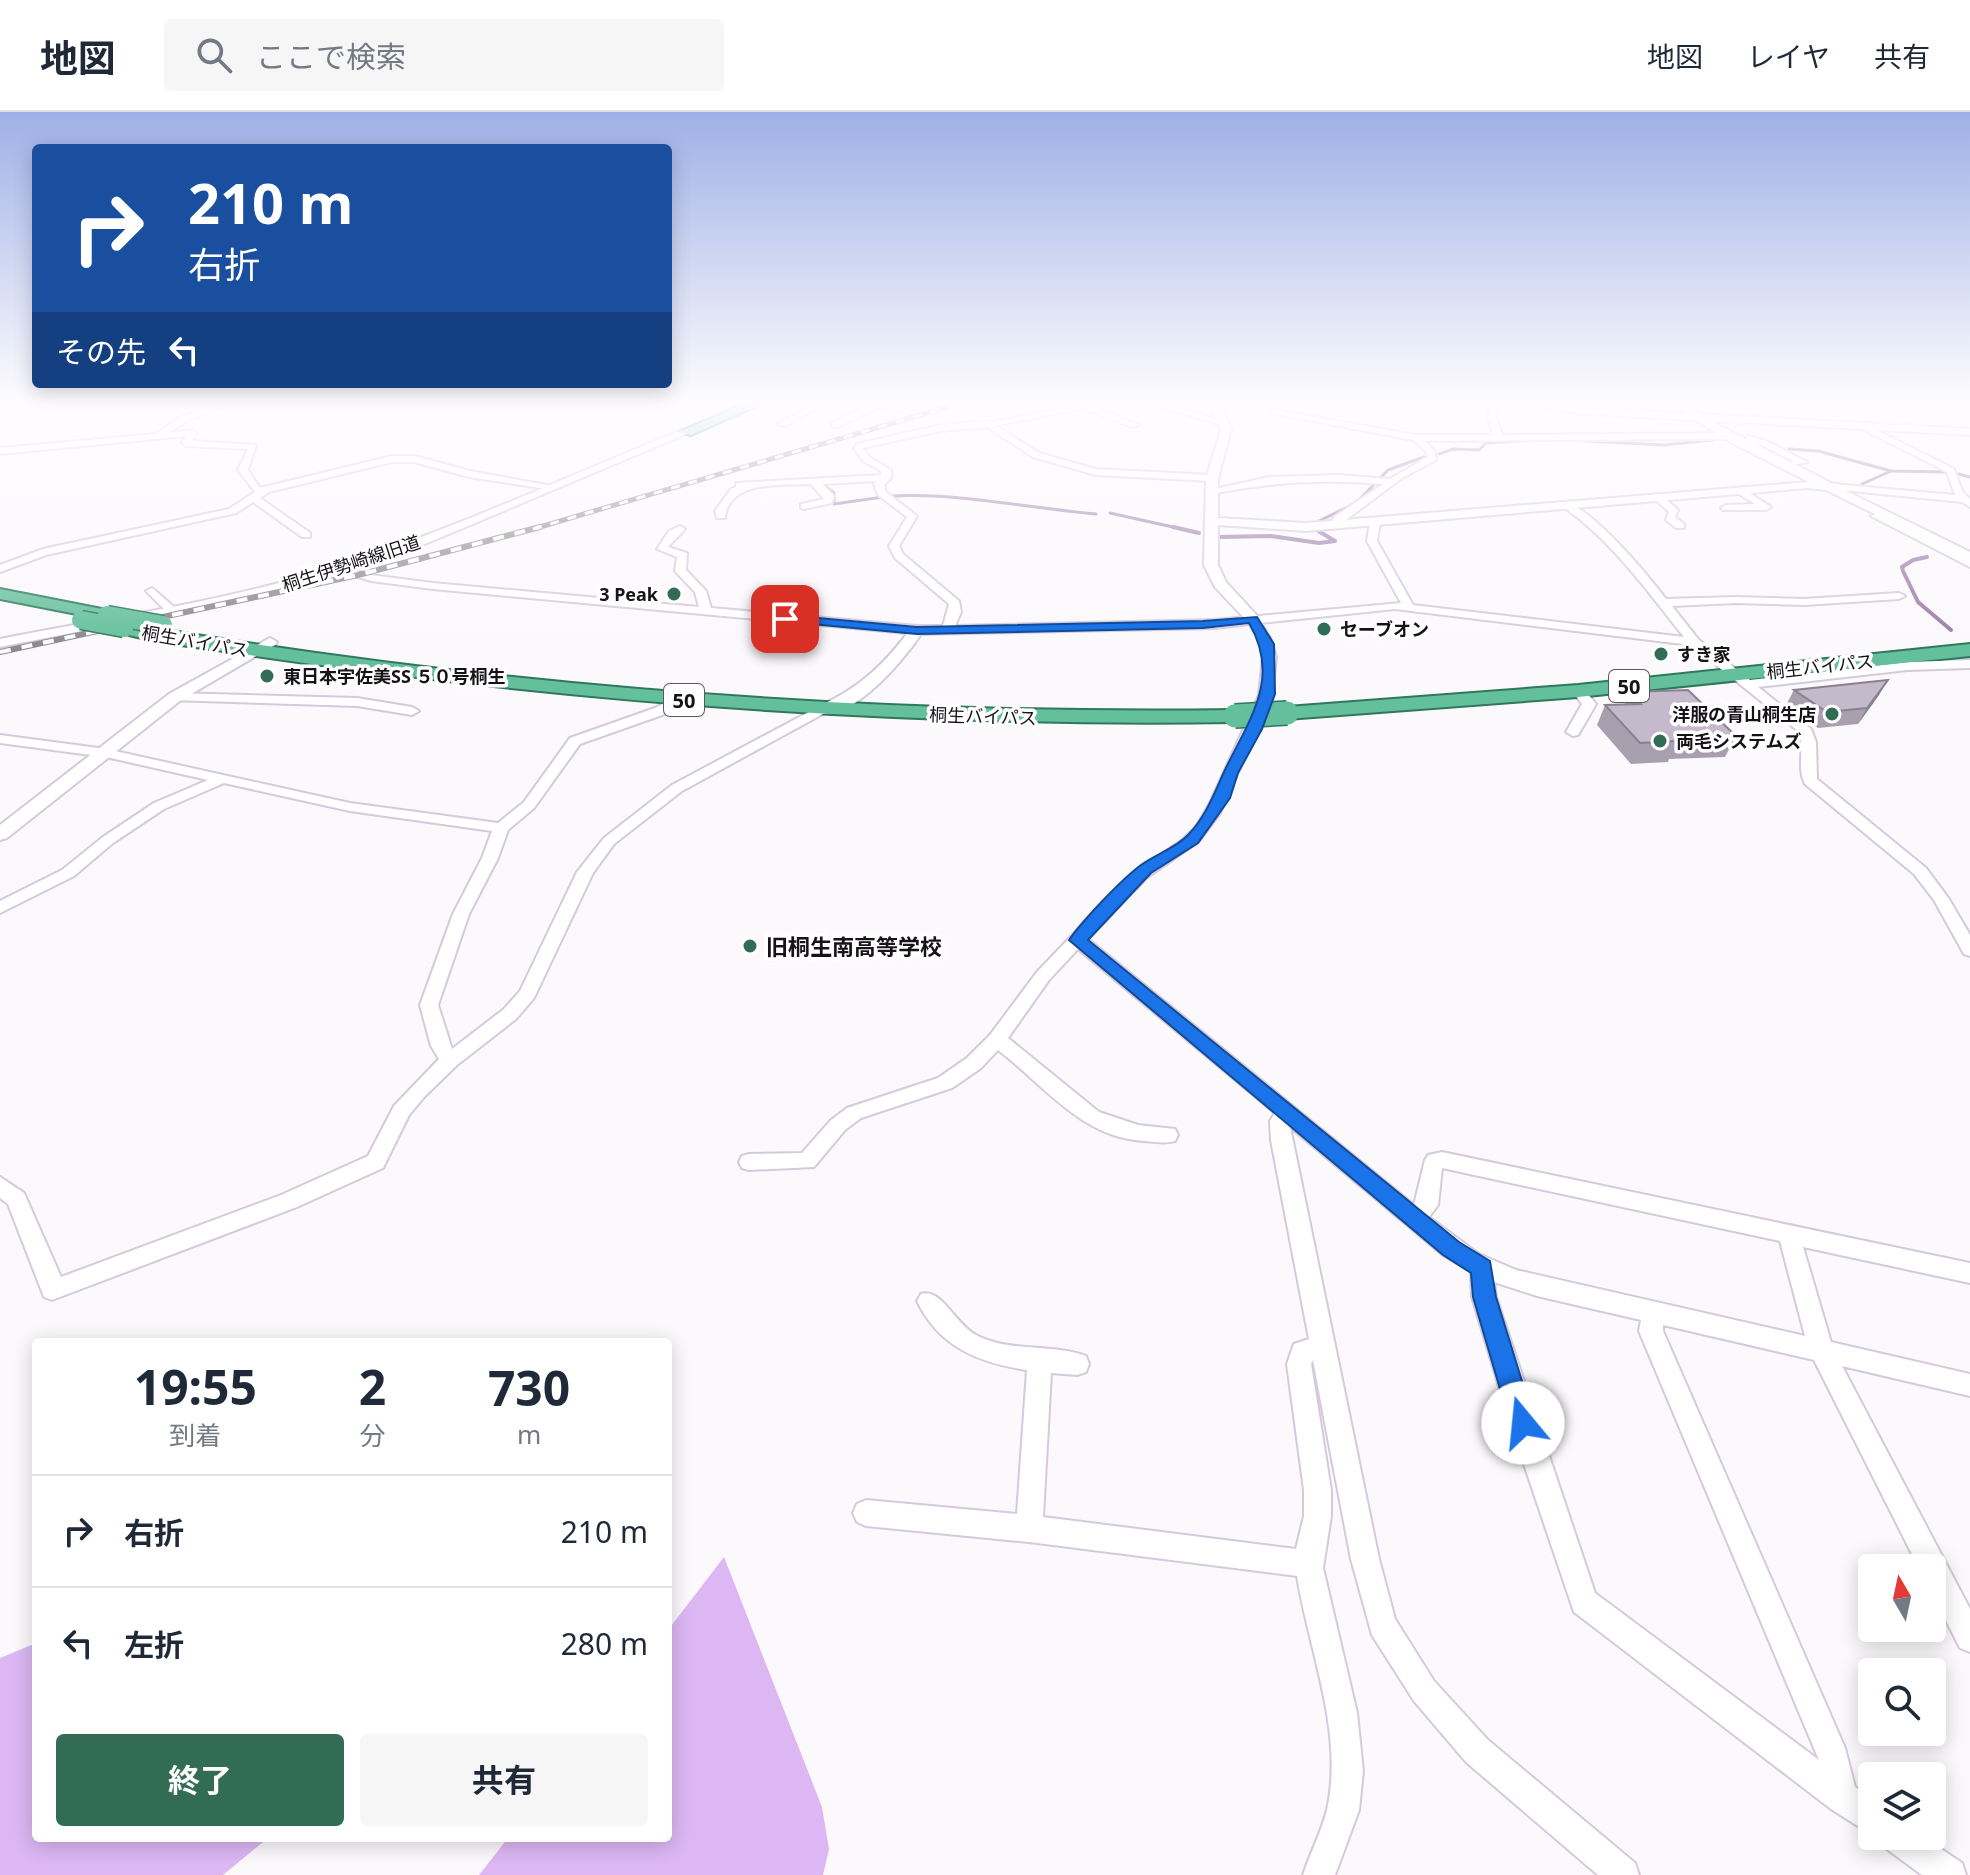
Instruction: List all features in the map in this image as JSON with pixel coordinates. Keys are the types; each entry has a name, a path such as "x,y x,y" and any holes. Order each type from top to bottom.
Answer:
{"highway":[{"name":"桐生バイパス","path":"0,594 107,615 166,617 262,647 498,671 846,701 996,707 1237,710"},
{"name":"桐生バイパス","path":"0,604 136,631 680,699 823,710 995,717 1288,708 1578,691 1970,650"},
{"name":"桐生バイパス","path":"1288,708 1458,692 1737,675 1970,639"}],"street":[{"path":"252,483 262,491"},
{"path":"0,569 43,552 232,511 262,491 295,483"},
{"path":"529,483 553,487"},
{"name":"桐生伊勢崎線旧道","path":"0,643 166,617 340,570 401,549 562,483"},
{"path":"739,485 798,483"},
{"path":"804,506 829,501 829,496 815,483"},
{"path":"880,483 881,493 912,516 894,546 899,556 955,603 955,612 947,630"},
{"path":"1204,483 1222,483"},
{"path":"1335,525 1338,519 1375,496 1385,483"},
{"path":"1822,483 1970,557"},
{"path":"1835,483 1970,549"},
{"path":"1955,483 1957,492 1967,502"},
{"path":"721,516 720,511 734,491 752,484"},
{"path":"749,1162 807,1161 846,1119 945,1083 974,1063 997,1040 1043,976 1145,869 1192,840 1223,798 1231,773 1255,729 1268,694 1268,644 1253,619 1215,577 1211,560 1212,484"},
{"path":"1211,521 1275,527 1335,525 1825,485 1967,502"},
{"path":"1726,508 1766,507 1742,492"},
{"path":"251,499 257,500 306,535"},
{"path":"1660,499 1674,512 1670,518 1680,526"},
{"path":"1568,506 1586,519 1664,603 1694,642 1795,720 1811,742 1806,769 1810,781 1920,871 1969,945"},
{"path":"1883,514 1876,516 1970,564"},
{"path":"1375,522 1372,541 1409,607"},
{"path":"680,529 673,533 662,549 683,555 680,571 700,591 707,612"},
{"path":"340,570 414,584 917,630 1203,625 1350,608 1409,607 1694,642"},
{"path":"152,591 166,617"},
{"path":"1664,603 1744,599 1804,602 1899,596"},
{"path":"0,1186 16,1199 50,1278 52,1290 289,1201 376,1162 401,1111 450,1060 510,1014 528,994 585,872 609,841 677,788 823,710 846,701 879,679 917,630"},
{"path":"0,834 175,697 262,647"},
{"path":"1737,675 1970,664"},
{"path":"1573,732 1589,704 1578,691"},
{"path":"175,697 357,702 412,711"},
{"path":"450,1060 440,1046 429,1005 461,914 490,858 501,828 529,805 575,741 660,711 680,699"},
{"path":"0,739 106,753 350,807 501,828"},
{"path":"0,908 68,873 108,840 159,806 222,779"},
{"path":"1078,940 1415,1219 1482,1268 1515,1280 1970,1385"},
{"path":"997,1040 1084,1115 1104,1124 1168,1135"},
{"path":"1287,1112 1280,1121 1281,1140 1365,1559 1382,1625 1424,1691 1477,1751 1623,1875"},
{"path":"1415,1219 1427,1205 1432,1166 1435,1161 1442,1160 1970,1273"},
{"path":"1789,1235 1821,1350 1970,1638"},
{"path":"1482,1268 1484,1297 1518,1409 1584,1602 1858,1809"},
{"path":"929,1301 961,1339 975,1347 1040,1361 1077,1364"},
{"path":"1653,1313 1651,1331 1834,1759 1842,1798"},
{"path":"1319,1875 1344,1804 1347,1745 1344,1715 1308,1564 1318,1509 1313,1452 1299,1364 1302,1352 1322,1346"},
{"path":"1029,1529 1040,1361"},
{"path":"866,1513 1029,1529 1308,1564"},
{"path":"1915,1850 1950,1875"}],"shaded area":[{"path":"724,1557 822,1807 829,1849 823,1875 479,1875 505,1842 672,1842 672,1625"},
{"path":"32,1645 32,1842 263,1842 223,1875 0,1875 0,1658"}],"building":[{"path":"1888,680 1867,708 1827,712 1794,690"},
{"path":"1688,690 1736,736 1675,738 1677,741 1640,743 1605,705 1641,704 1630,692"}],"waterway":[{"path":"1317,522 1356,503 1375,483"},
{"path":"822,484 834,493 834,504 883,497"},
{"path":"892,496 968,499 1096,514"},
{"path":"1110,513 1173,527"},
{"path":"1173,527 1182,529"},
{"path":"1173,527 1199,533"},
{"path":"1219,537 1271,536 1319,543 1335,541 1315,529"},
{"path":"1927,557 1913,560 1902,567 1903,571 1918,602 1951,630"}],"railway":[{"path":"538,528 688,483"},
{"path":"0,652 358,575 538,528"},
{"path":"533,529 538,528"}],"place":[{"name":"3 Peak","path":"674,594"},
{"name":"セーブオン","path":"1324,629"},
{"name":"すき家","path":"1661,654"},
{"name":"東日本宇佐美SS ５０号桐生","path":"267,676"},
{"name":"洋服の青山桐生店","path":"1832,714"},
{"name":"両毛システムズ","path":"1660,741"},
{"name":"旧桐生南高等学校","path":"750,946"}],"route":[{"path":"785,619 917,630 1203,625 1253,619 1268,644 1268,694 1255,729 1234,766 1223,798 1192,840 1145,869 1078,940 1451,1248 1482,1268 1484,1297 1523,1423"}]}
